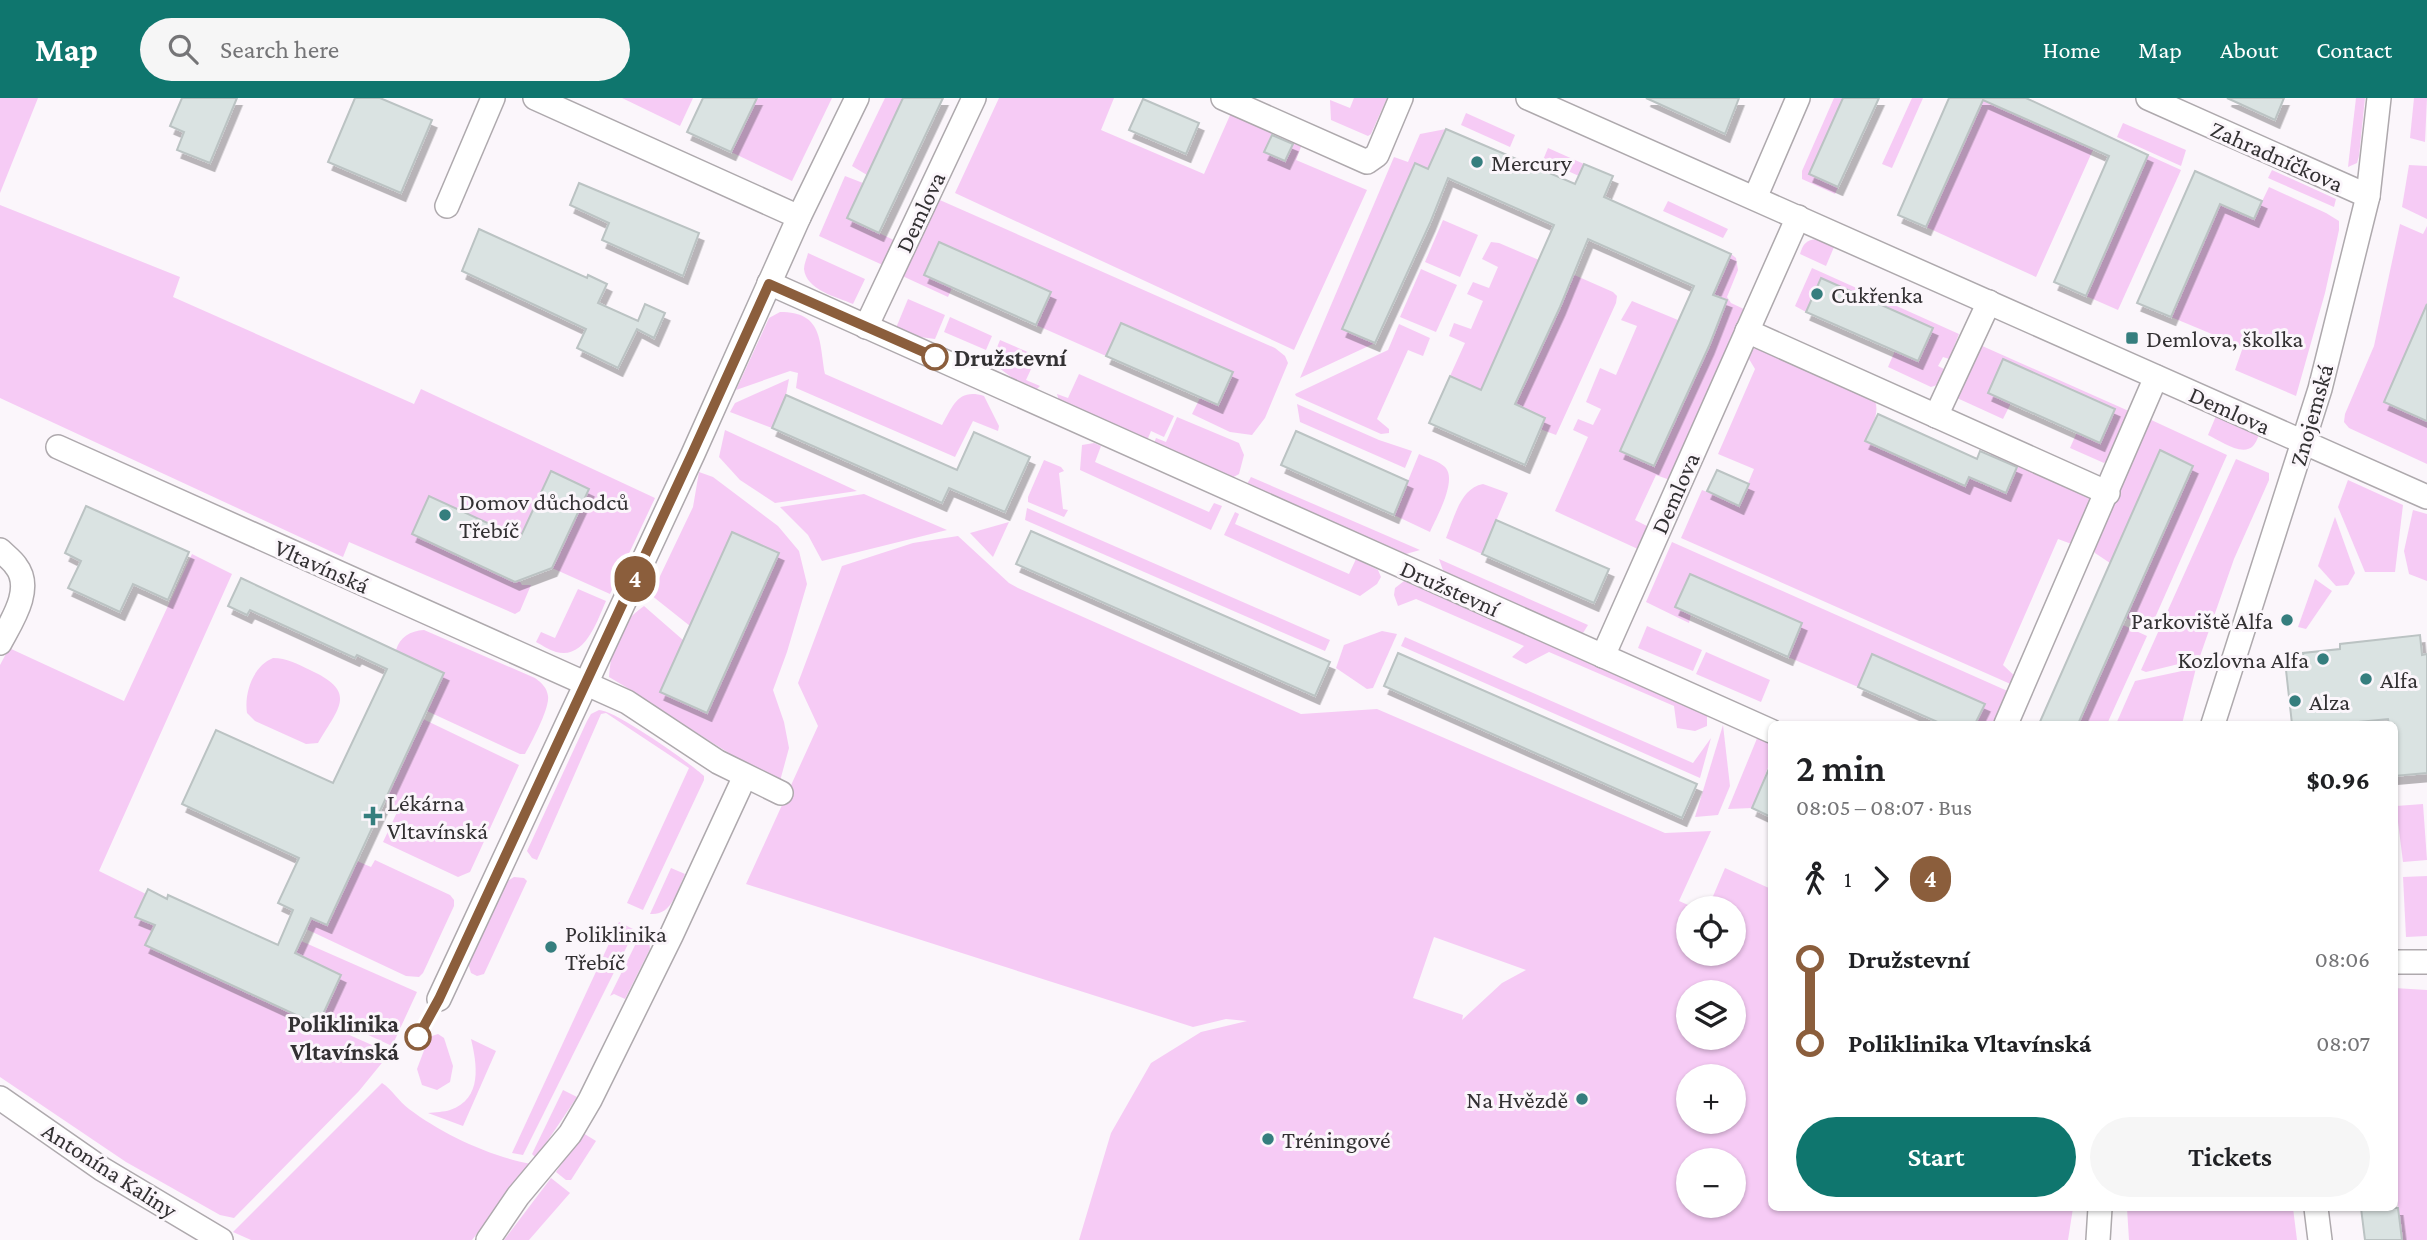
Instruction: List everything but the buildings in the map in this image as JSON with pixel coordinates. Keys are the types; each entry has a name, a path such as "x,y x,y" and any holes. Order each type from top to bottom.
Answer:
{"street":[{"path":"447,206 493,98"},
{"path":"535,98 799,217"},
{"path":"439,999 799,217 857,98"},
{"name":"Demlova","path":"866,327 974,98"},
{"path":"1223,98 1367,162 1377,155 1401,98"},
{"name":"Demlova","path":"1528,98 2427,497"},
{"path":"1755,198 1798,98"},
{"name":"Zahradníčkova","path":"2148,98 2368,196"},
{"name":"Znojemská","path":"2214,721 2304,442 2326,364 2368,196 2379,98"},
{"name":"Demlova","path":"1603,656 1798,217"},
{"name":"Družstevní","path":"769,284 1768,730"},
{"path":"1936,416 1989,302"},
{"path":"1747,331 2108,493"},
{"path":"2007,721 2156,377"},
{"name":"Vltavínská","path":"58,447 627,702 718,762 781,793"},
{"path":"0,550 18,568 23,586 19,606 0,643"},
{"path":"488,1240 518,1196 570,1134 590,1100 671,936 745,776"},
{"path":"2398,962 2427,962"},
{"name":"Antonína Kaliny","path":"0,1098 102,1169 221,1240"},
{"path":"2098,1240 2099,1211"},
{"path":"2316,1211 2320,1240"}],"shaded area":[{"path":"0,98 38,98 0,193"},
{"path":"622,98 693,98 680,126"},
{"path":"757,98 832,98 792,181 731,152"},
{"path":"885,98 903,98 867,175 852,166"},
{"path":"999,98 1114,98 1101,130 1204,174 1231,113 1273,131 1264,152 1285,161 1294,141 1302,144 1296,160 1367,190 1294,350 955,193"},
{"path":"1354,98 1387,98 1368,136 1331,120 1330,100 1350,108"},
{"path":"1834,98 1843,98 1810,174 1838,187 1835,194 1802,179 1802,171"},
{"path":"1912,98 1923,98 1892,168 1882,164"},
{"path":"1984,98 2079,143 2087,126 2101,132 2036,277 1926,227"},
{"path":"2356,98 2365,98 2359,156 2357,163 2348,167"},
{"path":"2414,98 2427,98 2425,142 2410,138"},
{"path":"1466,113 1515,135 1510,147 1461,125"},
{"path":"2123,123 2186,150 2181,166 2117,137"},
{"path":"1446,129 1428,169 1415,164 1342,328 1375,343 1300,378 1394,157 1408,162 1420,134"},
{"path":"1548,148 1584,164 1579,176 1543,160"},
{"path":"2148,155 2181,170 2118,310 2086,296"},
{"path":"2409,165 2427,166 2427,219 2402,207"},
{"path":"2272,170 2336,199 2334,207 2268,178"},
{"path":"845,176 863,183 847,218 898,242 887,267 819,236"},
{"path":"2269,187 2339,221 2325,293 2296,396 2235,370 2243,347 2171,317 2220,204 2254,218"},
{"path":"933,197 1275,348 1285,356 1288,363 1265,418 1252,435 1230,432 1192,414 1200,398 1218,405 1232,372 1121,323 1106,356 1036,325 1050,292 939,243 924,275 952,288 948,297 898,274"},
{"path":"1668,201 1728,229 1723,238 1663,211"},
{"path":"0,205 180,277 173,297 414,404 421,389 655,498 610,594 552,568 589,489 551,471 520,538 519,580 522,585 531,585 520,611 515,614 349,542 343,557 0,398"},
{"path":"1443,220 1478,235 1460,277 1425,262"},
{"path":"2400,224 2423,234 2427,226 2427,305 2384,402 2427,421 2427,464 2349,428 2344,422 2374,346"},
{"path":"1817,239 1834,247 1826,266 1800,254 1806,243"},
{"path":"1491,242 1539,260 1481,390 1450,376 1465,343 1449,336 1454,323 1471,329 1483,301 1467,294 1473,282 1489,288 1498,267 1482,259"},
{"path":"808,253 865,279 853,304 823,292 810,282 804,269"},
{"path":"1731,254 1736,258 1738,270 1727,297 1731,303 1746,310 1670,480 1656,475 1635,520 1649,527 1640,550 1555,511 1588,437 1573,430 1578,419 1593,425 1601,409 1586,402 1600,368 1616,375 1637,326 1621,320 1632,301 1678,320 1620,451 1653,466 1684,401 1726,300 1713,295"},
{"path":"1812,268 1959,334 1949,359 1943,357 1938,366 1944,369 1937,385 1931,387 1888,367 1895,351 1918,361 1933,328 1821,279 1806,312 1795,306"},
{"path":"1421,269 1457,285 1436,332 1400,317"},
{"path":"1572,274 1617,296 1556,435 1540,429 1545,418 1514,405"},
{"path":"908,299 945,315 935,339 913,336 896,328"},
{"path":"780,312 794,313 812,323 819,339 825,374 942,425 957,400 968,394 984,396 999,426 998,431 973,421 955,457 796,388 798,373 790,371 736,390 769,318"},
{"path":"950,317 992,336 986,350 944,332"},
{"path":"1399,324 1430,338 1423,356 1408,350 1377,419 1389,429 1389,433 1381,434 1296,396 1295,394 1388,350"},
{"path":"1000,340 1037,356 1026,380 1040,386 1036,390 1029,390 991,362"},
{"path":"1980,345 2131,412 2109,459 2104,463 2070,448 2077,432 2100,442 2115,409 2011,403 2003,419 1957,398"},
{"path":"1759,346 1873,396 1876,414 1866,442 1965,486 1969,477 2006,493 2017,467 1990,455 1997,450 2085,489 2094,499 2077,546 2058,539 2003,665 2018,679 2015,686 1681,538 1702,490 1739,505 1754,469 1718,454 1755,369 1746,354"},
{"path":"1079,374 1174,416 1164,437 1151,431 1146,443 1059,401 1057,394 1068,398"},
{"path":"789,379 786,395 772,428 730,412 735,403"},
{"path":"1297,404 1379,440 1412,451 1405,468 1300,422"},
{"path":"2216,416 2259,435 2254,445 2248,449 2237,449 2208,435"},
{"path":"1177,417 1239,443 1244,455 1239,474 1230,479 1153,446 1156,438 1166,442"},
{"path":"2147,418 2227,455 2150,629 2126,618 2193,465 2160,451 2110,563 2095,553 2093,545"},
{"path":"725,430 857,491 775,503 740,480 719,457"},
{"path":"1094,443 1101,446 1095,462 1209,512 1214,503 1222,506 1211,530 1080,470 1082,445"},
{"path":"1419,454 1436,461 1445,467 1448,473 1448,490 1430,532 1394,515"},
{"path":"2236,459 2269,473 2269,480 2234,559 2199,659 2146,672 2141,670"},
{"path":"1044,460 1064,471 1059,473 1063,509 1068,510 1064,517 1028,502"},
{"path":"699,472 713,477 778,526 799,551 807,584 773,690 789,748 780,781 736,757 609,677 617,637 627,621 644,606 683,640 660,692 707,713 779,554 732,532 690,626 651,595 693,507"},
{"path":"1251,477 1420,550 1406,554 1247,484"},
{"path":"2348,480 2403,505 2395,572 2365,572 2338,507"},
{"path":"1483,484 1508,493 1482,554 1446,538 1463,498 1469,491"},
{"path":"864,494 947,530 822,561 808,535 780,507"},
{"path":"1027,508 1330,640 1325,651 1025,520"},
{"path":"2413,510 2427,514 2427,581 2409,574 2404,551"},
{"path":"1235,512 1239,514 1235,524 1349,574 1356,559 1378,570 1381,577 1377,584 1360,596 1224,535"},
{"path":"2335,517 2355,573 2348,585 2336,586 2318,566"},
{"path":"1009,522 993,557 970,533"},
{"path":"958,536 1009,583 1018,588 1301,714 1377,709 1665,833 1711,831 1681,896 1676,896 1676,966 1746,966 1746,896 1713,896 1725,868 1768,888 1768,1211 2073,1211 2068,1240 1079,1240 1111,1133 1151,1063 1201,1032 1247,1021 1226,1019 1193,1027 746,884 818,726 798,683 842,566 913,543","holes":["1434,937 1526,970 1502,983 1462,1020 1463,1015 1413,998"]},
{"path":"1672,542 2012,693 1998,721 1976,721 1984,704 1872,655 1858,687 1788,657 1802,623 1690,574 1675,607 1691,614 1689,623 1646,602"},
{"path":"192,554 232,574 99,871 146,894 135,916 155,925 145,945 318,1025 320,1022 390,1053 359,1091 234,1218 220,1215 126,1162 0,1077 0,665 9,648 124,701"},
{"path":"1439,559 1588,625 1583,633 1444,573"},
{"path":"2315,579 2332,591 2306,629 2298,627"},
{"path":"1404,581 1413,582 1707,715 1707,726 1695,731 1677,728 1674,706 1549,652 1526,664 1512,657 1524,646 1416,599 1398,606 1394,595 1395,588"},
{"path":"578,589 606,601 594,628 582,645 566,653 553,651 536,642 541,632 555,638"},
{"path":"2123,625 2147,636 2108,721 2079,721"},
{"path":"1647,626 1702,650 1693,671 1638,648"},
{"path":"424,630 535,678 544,686 548,696 546,709 525,754 427,711 444,673 396,650 406,636"},
{"path":"1382,631 1397,634 1373,688 1367,689 1336,668 1344,645"},
{"path":"1405,637 1693,763 1711,738 1700,778 1401,646"},
{"path":"1706,652 1770,680 1761,702 1696,674"},
{"path":"273,658 283,659 310,670 325,678 339,693 337,710 318,743 306,744 255,721 247,713 251,681 260,667"},
{"path":"2196,668 2183,721 2117,721 2135,681"},
{"path":"599,710 608,712 636,727 704,776 643,910 627,903 689,768 606,713 601,714 537,860 527,851 587,721 591,714"},
{"path":"423,719 519,765 470,872 458,877 383,842 399,808 385,801"},
{"path":"1723,725 1730,786 1718,815 1695,817"},
{"path":"1758,736 1768,740 1768,768 1752,808 1728,809"},
{"path":"2423,804 2427,860 2403,862 2398,806"},
{"path":"375,860 450,895 454,900 454,906 419,977 406,976 306,929 311,918 327,925 357,861 371,867"},
{"path":"671,868 685,874 676,895 664,911 650,914"},
{"path":"2427,876 2427,936 2406,937 2403,877"},
{"path":"514,877 527,881 484,974 477,976 471,973 468,963 503,884"},
{"path":"619,922 635,930 523,1155 512,1153"},
{"path":"641,933 649,941 650,949 625,999 614,994 610,996"},
{"path":"301,941 417,992 392,1046 323,1014 341,975 295,953"},
{"path":"2398,988 2427,990 2427,1240 2402,1240 2398,1206"},
{"path":"438,1034 444,1038 453,1066 450,1082 437,1090 422,1085 417,1069 429,1037"},
{"path":"471,1039 496,1051 463,1126 428,1113 450,1110 468,1098 473,1089 476,1070"},
{"path":"382,1083 409,1109 452,1136 500,1156 532,1164 472,1240 251,1240 233,1232"},
{"path":"563,1090 577,1097 536,1158 532,1154"},
{"path":"583,1133 596,1141 571,1180 566,1180 556,1172"},
{"path":"551,1178 570,1193 529,1240 504,1240"},
{"path":"2127,1211 2293,1211 2297,1240 2129,1240"}],"bus line":[{"name":"4","path":"418,1037 439,999 769,284 935,357"}],"place":[{"name":"Mercury","path":"1477,162"},
{"name":"Cukřenka","path":"1817,294"},
{"name":"Demlova, školka","path":"2132,338"},
{"name":"Družstevní","path":"935,357"},
{"name":"Domov důchodců Třebíč","path":"445,515"},
{"name":"Parkoviště Alfa","path":"2287,620"},
{"name":"Kozlovna Alfa","path":"2323,659"},
{"name":"Alfa","path":"2366,679"},
{"name":"Alza","path":"2295,701"},
{"name":"Lékárna Vltavínská","path":"373,816"},
{"name":"Poliklinika Třebíč","path":"551,947"},
{"name":"Poliklinika Vltavínská","path":"418,1037"},
{"name":"Na Hvězdě","path":"1582,1099"},
{"name":"Tréningové","path":"1268,1139"}]}
